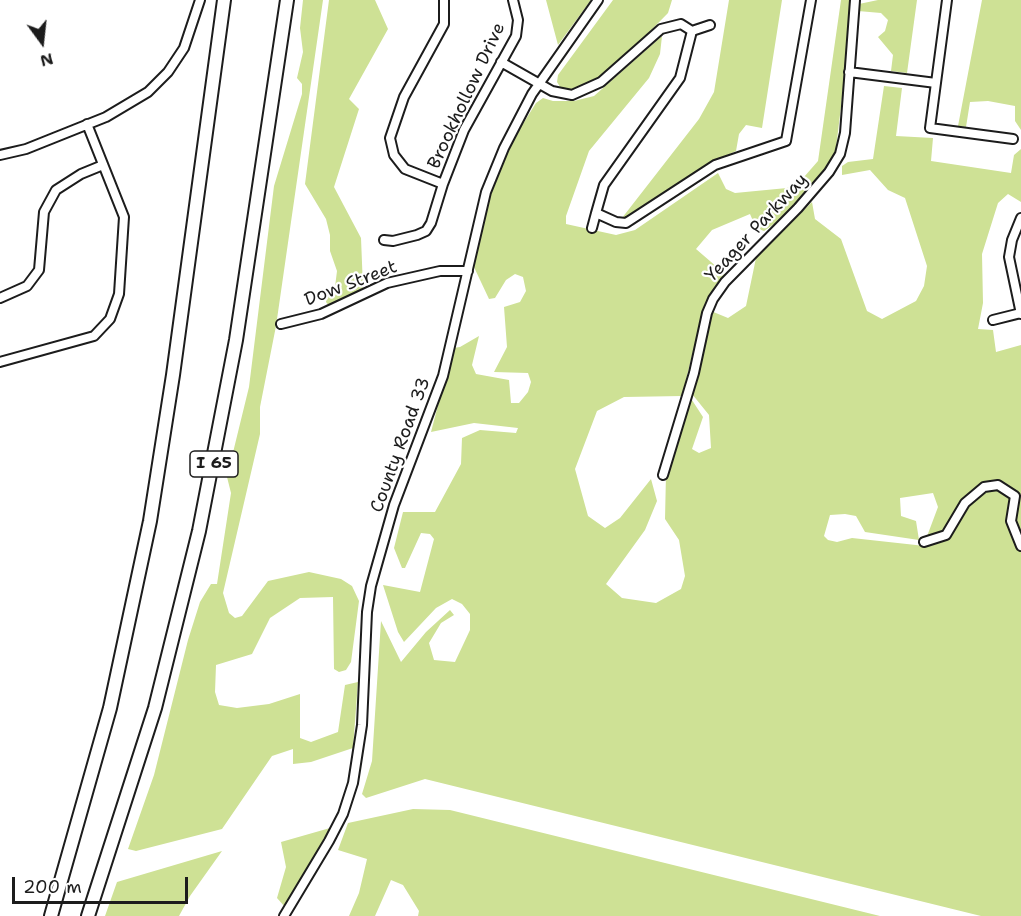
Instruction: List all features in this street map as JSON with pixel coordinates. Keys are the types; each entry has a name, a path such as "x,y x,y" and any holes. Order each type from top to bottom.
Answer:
{"highway":[{"path":"51,916 105,728 146,544 167,417 225,0"},
{"name":"I 65","path":"88,916 155,708 199,531 234,350 287,0"}],"street":[{"path":"0,155 26,149 125,108 158,84 184,48 200,0"},
{"path":"443,184 405,169 394,155 390,138 404,97 444,24 444,0"},
{"name":"Brookhollow Drive","path":"384,240 404,239 426,231 434,218 443,184 472,112 516,36 518,20 513,0"},
{"name":"County Road 33","path":"284,916 329,841 343,814 353,783 362,729 367,612 371,586 393,505 443,376 478,220 495,170 517,121 539,84 598,0"},
{"path":"596,213 616,222 626,223 715,165 788,145 811,0"},
{"name":"Yeager Parkway","path":"663,475 694,372 710,304 725,282 798,208 836,161 843,145 855,0"},
{"path":"947,0 930,128 1013,140"},
{"path":"501,62 562,95 577,93 602,82 662,29 681,24 692,31 710,26"},
{"path":"592,228 604,185 680,78 692,31"},
{"path":"849,72 936,83"},
{"path":"0,362 94,336 111,320 119,294 124,217 87,124"},
{"path":"0,298 27,286 39,270 44,212 56,189 81,174 103,165"},
{"path":"993,320 1021,314 1012,282 1009,257 1012,240 1021,218"},
{"name":"Dow Street","path":"281,324 321,314 387,283 440,271 468,271"},
{"path":"924,543 946,535 965,503 984,487 998,485 1015,496 1011,521 1021,546"}],"green space":[{"path":"303,0 323,0 276,326 260,407 260,434 223,593 229,613 235,618 242,616 268,581 309,572 341,579 352,586 359,601 351,662 346,670 339,672 334,669 333,597 300,598 270,618 252,654 216,665 215,692 219,705 237,708 269,704 300,694 300,738 311,742 338,732 345,685 358,682 353,748 311,762 293,764 293,749 272,756 222,829 136,851 128,849 154,775 188,640 200,602 211,584 217,584 231,493 227,477 249,387 274,186 302,94 302,84 297,78 303,52 300,28"},
{"path":"329,0 375,0 388,29 349,99 359,109 334,187 361,238 363,288 329,306 326,302 327,294 335,287 337,271 330,251 330,235 326,219 305,184"},
{"path":"546,0 591,0 558,45"},
{"path":"613,0 672,0 668,13 608,74 575,91 562,90 557,82 558,75"},
{"path":"729,0 782,0 762,128 746,125 739,134 736,151 710,163 648,208 627,219 622,218 699,119 714,92"},
{"path":"841,0 852,0 852,16 835,156 818,181 786,216 764,231 756,228 750,214 712,230 696,249 725,274 705,303 682,396 624,397 597,411 575,469 588,516 605,528 620,518 651,479 657,501 645,530 606,584 622,598 656,603 681,589 685,576 679,540 665,519 666,474 690,397 703,417 692,449 699,453 711,448 709,415 692,394 711,311 728,318 746,306 756,258 812,202 815,219 841,239 867,311 882,319 916,301 924,286 927,266 905,198 888,190 870,170 842,175 842,166 848,162 873,159 884,86 902,88 896,136 933,138 931,161 1011,173 1014,155 1021,149 1021,202 1008,194 998,203 982,254 983,303 978,329 993,330 996,352 1021,345 1021,542 1014,522 1017,496 1004,483 993,482 962,502 943,534 926,539 938,507 933,493 900,498 901,516 916,521 919,540 865,532 856,516 845,514 830,515 824,536 828,540 837,542 852,538 925,546 947,537 961,512 980,493 993,487 1013,496 1011,532 1021,552 1021,916 981,916 425,779 366,798 362,794 372,761 381,621 401,662 426,632 450,610 454,615 441,623 429,643 434,660 455,662 470,630 470,614 462,604 452,599 436,608 404,642 398,632 383,585 420,592 434,539 430,534 421,533 405,568 402,568 394,548 403,512 435,512 461,464 462,438 480,430 516,433 518,428 474,423 431,432 453,348 460,347 479,336 472,365 476,374 509,380 511,403 519,403 528,392 531,382 528,373 494,372 507,347 504,307 520,302 526,291 523,277 515,274 506,280 495,298 489,299 473,265 491,192 511,143 536,103 543,98 553,101 574,101 594,96 662,36 660,54 649,78 589,151 566,216 566,224 616,235 635,230 718,173 726,189 735,193 787,188 804,177 818,161"},
{"path":"878,0 917,0 907,73 891,71 893,55 878,37 885,31 888,20 881,13 858,11 859,4"},
{"path":"982,0 1021,0 1021,130 1015,121 1015,106 988,101 970,102 966,127 958,126"},
{"path":"413,809 450,810 880,916 418,916 419,911 403,885 391,880 375,916 349,916 359,893 367,859 338,850 348,823"},
{"path":"330,828 285,907 277,898 286,867 281,842"},
{"path":"222,851 190,896 179,916 105,916 117,882"}]}
